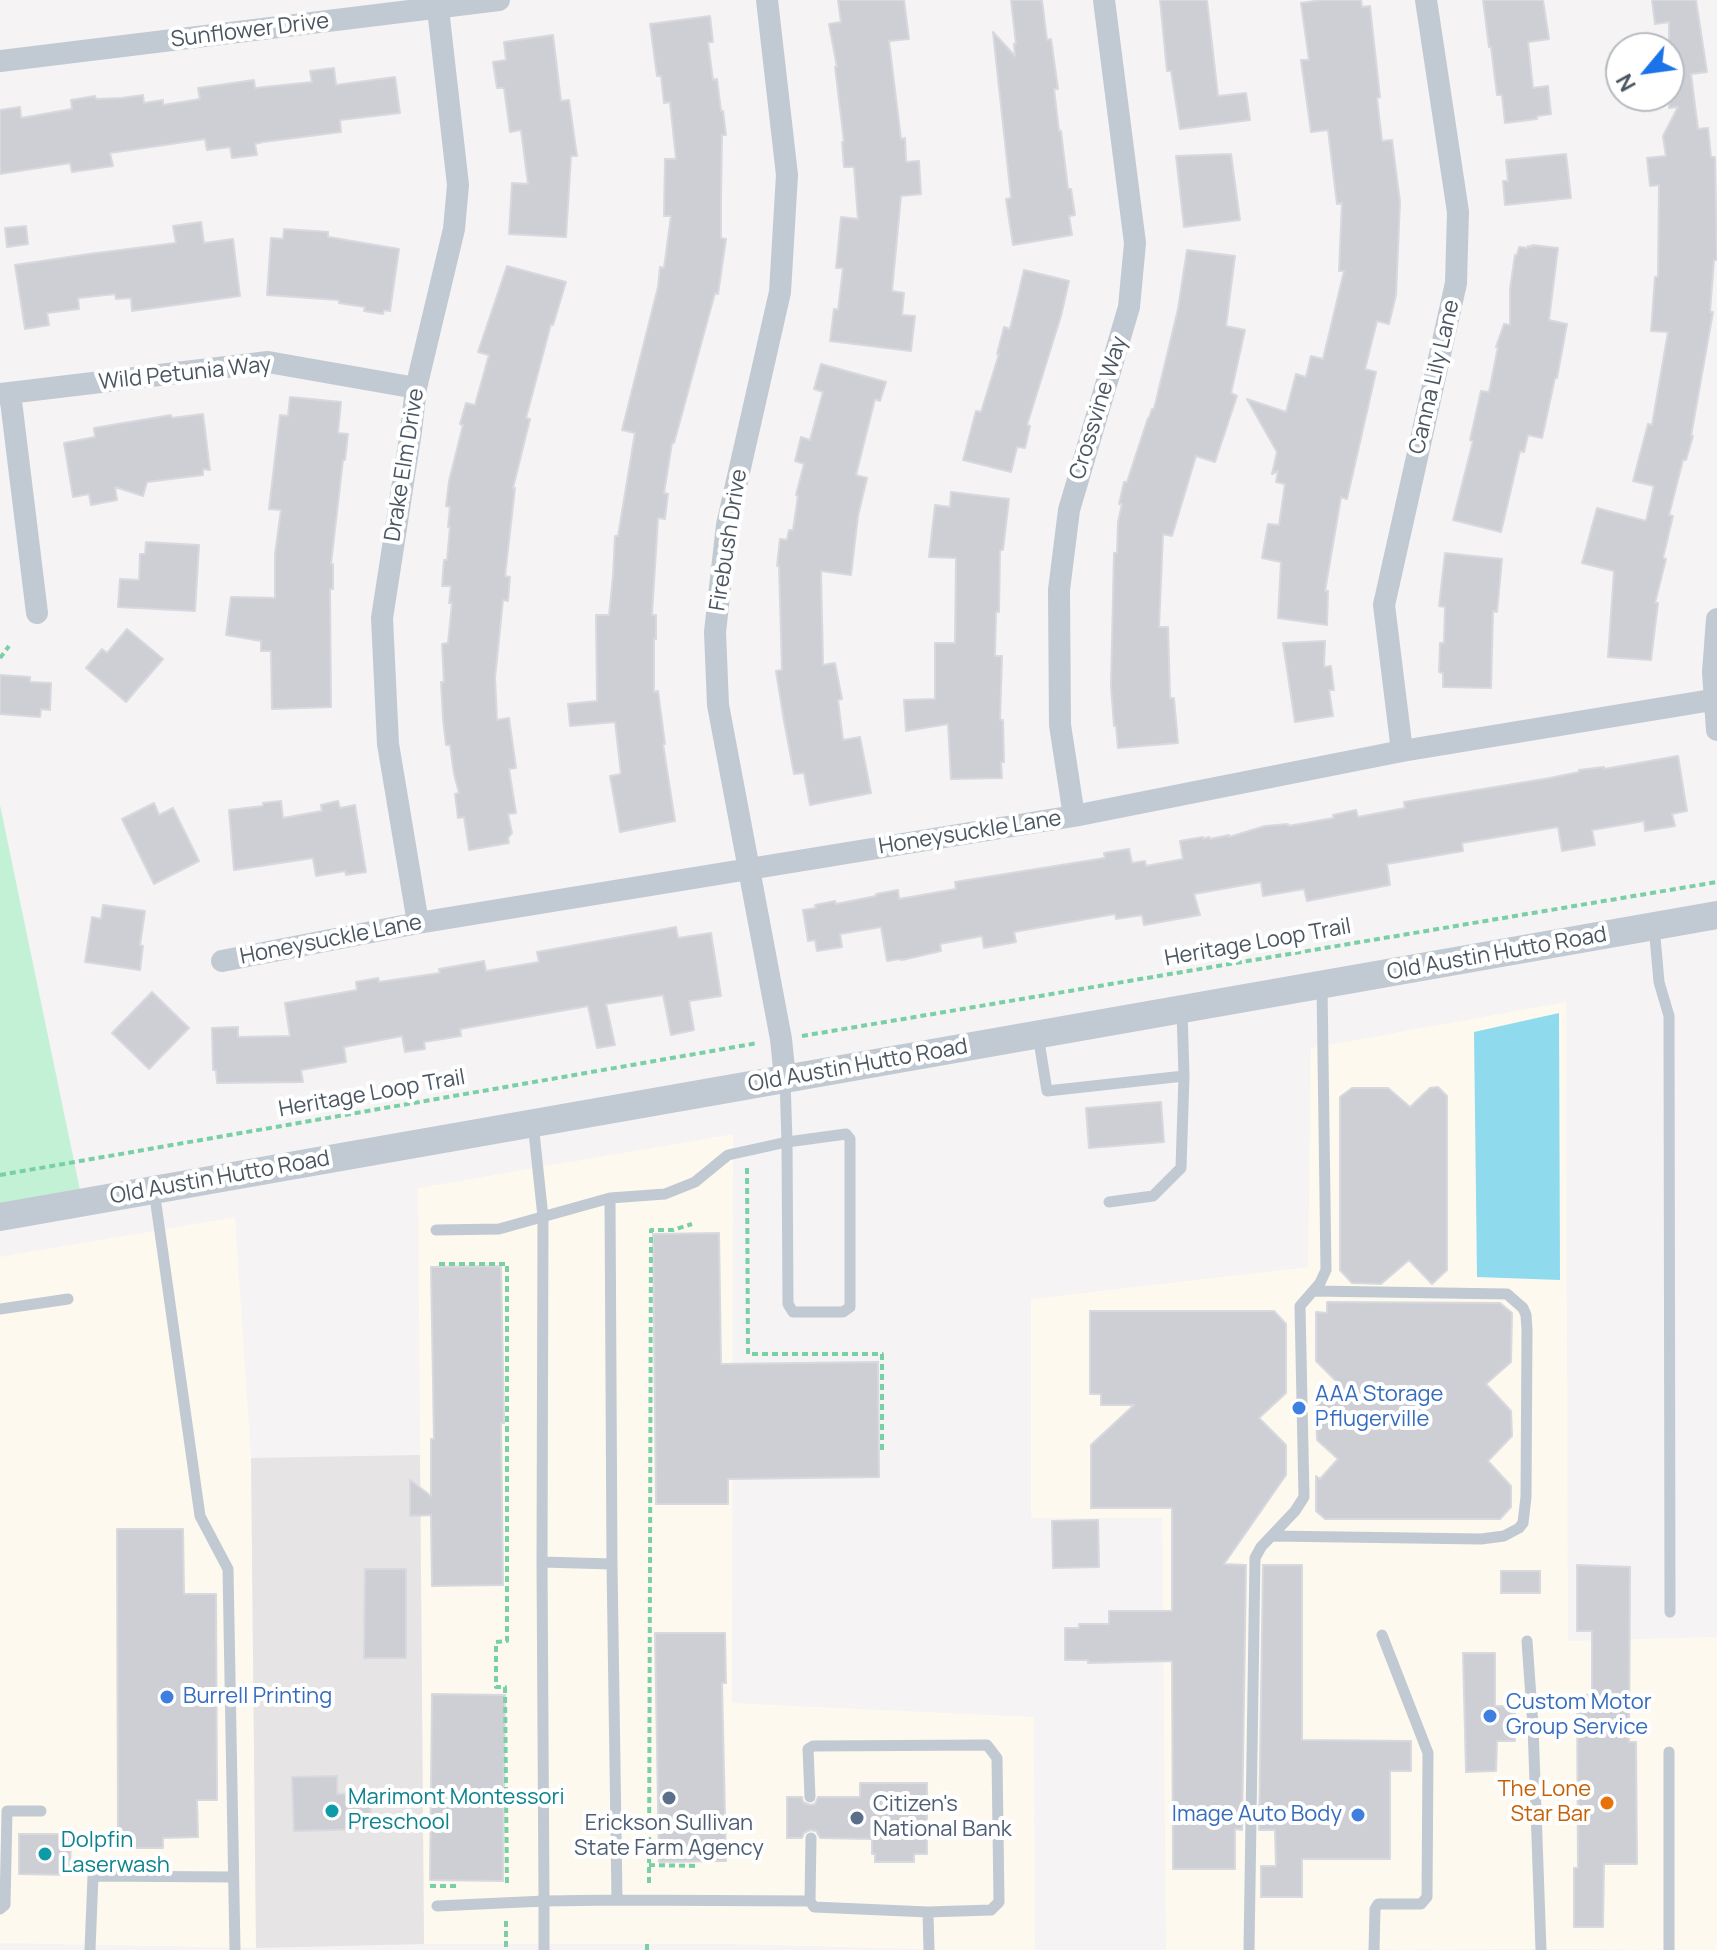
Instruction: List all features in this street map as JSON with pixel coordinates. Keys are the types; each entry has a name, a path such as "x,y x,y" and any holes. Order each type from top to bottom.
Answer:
{"street":[{"name":"Sunflower Drive","path":"0,61 499,0"},
{"name":"Firebush Drive","path":"767,0 787,175 780,292 727,525 715,632 718,705 781,1039 785,1078"},
{"name":"Crossvine Way","path":"1074,816 1060,725 1059,590 1069,510 1129,307 1135,243 1104,0"},
{"name":"Canna Lily Lane","path":"1402,751 1384,605 1456,283 1458,212 1426,0"},
{"name":"Drake Elm Drive","path":"418,923 388,744 382,618 416,388 454,229 458,185 438,9"},
{"name":"Wild Petunia Way","path":"5,394 268,362 416,388"},
{"path":"5,394 37,613"},
{"path":"1717,619 1713,672 1717,730"},
{"name":"Honeysuckle Lane","path":"222,961 418,923 1074,816 1402,751 1716,699"},
{"name":"Old Austin Hutto Road","path":"0,1217 1717,915"}],"lane":[{"path":"1654,926 1659,982 1669,1016 1670,1612"},
{"path":"1249,1950 1255,1558 1304,1497 1300,1306 1320,1283 1326,1270 1322,985"},
{"path":"1109,1202 1153,1196 1181,1168 1184,1076 1182,1010"},
{"path":"1038,1034 1047,1091 1184,1076"},
{"path":"436,1230 499,1229 610,1198 665,1194 695,1182 728,1155 787,1142 846,1134 850,1139 850,1307 843,1312 793,1312 788,1304 787,1142 785,1078"},
{"path":"533,1123 543,1217 544,1950"},
{"path":"154,1189 200,1516 228,1569 235,1950"},
{"path":"610,1198 617,1900"},
{"path":"1272,1536 1481,1539 1504,1536 1523,1523 1526,1497 1527,1330 1523,1308 1507,1294 1313,1291"},
{"path":"0,1309 68,1299"},
{"path":"542,1562 612,1564"},
{"path":"1374,1950 1375,1909 1378,1904 1421,1904 1427,1897 1428,1753 1382,1635"},
{"path":"1527,1641 1541,1950"},
{"path":"810,1797 808,1749 813,1746 987,1745 997,1758 999,1902 991,1910 928,1912 814,1907 810,1901 811,1838"},
{"path":"1669,1752 1669,1950"},
{"path":"0,1909 5,1905 7,1811 41,1811"},
{"path":"90,1950 93,1876 233,1877"},
{"path":"437,1906 617,1900 810,1901"},
{"path":"928,1912 929,1950"}],"path":[{"path":"0,658 9,646"},
{"name":"Heritage Loop Trail","path":"803,1036 1717,882"},
{"name":"Heritage Loop Trail","path":"0,1175 750,1045"},
{"path":"649,1883 651,1230 673,1230 692,1224"},
{"path":"439,1264 507,1264 507,1641 496,1642 496,1687 505,1687 507,1885 491,1885"},
{"path":"649,1865 697,1866"},
{"path":"430,1886 461,1886"},
{"path":"506,1921 506,1950"},
{"path":"647,1941 647,1950"}],"shaded area":[{"name":"AAA Storage Pflugerville","path":"1566,1002 1568,1641 1717,1637 1717,1950 1166,1950 1162,1518 1031,1518 1031,1299 1308,1267 1311,1048"},
{"path":"733,1134 732,1703 1034,1717 1035,1950 732,1944 424,1944 418,1188"},
{"path":"235,1217 251,1458 256,1948 0,1943 0,1257"},
{"path":"420,1455 424,1944 256,1948 251,1458"}],"green space":[{"path":"0,805 80,1190 0,1204"}],"water":[{"path":"1559,1013 1560,1280 1477,1277 1474,1032"}],"building":[{"path":"838,0 904,0 909,39 889,41 901,139 905,138 906,162 919,161 921,194 901,196 892,291 904,293 902,315 915,316 911,351 830,341 834,309 838,310 843,268 836,268 841,217 858,219 854,167 844,167 837,67 829,24 841,22"},
{"path":"1011,0 1042,0 1058,89 1054,89 1059,131 1075,215 1069,216 1072,235 1013,245 1006,199 1011,198 993,32 1015,56"},
{"path":"1160,0 1207,0 1218,96 1246,93 1250,120 1180,129 1171,71 1167,71"},
{"path":"1361,0 1362,7 1370,6 1382,141 1392,140 1400,202 1396,295 1389,324 1377,321 1365,369 1376,372 1347,499 1341,497 1325,591 1328,591 1327,625 1278,618 1281,562 1262,558 1268,524 1279,525 1285,484 1276,482 1278,471 1272,474 1277,452 1247,399 1286,412 1296,374 1306,377 1311,356 1323,359 1344,271 1339,271 1342,203 1337,204 1328,130 1311,132 1301,60 1309,60 1301,3"},
{"path":"1483,0 1543,0 1549,39 1528,42 1533,88 1548,86 1551,114 1505,123 1502,95 1497,95"},
{"path":"1652,0 1696,0 1707,72 1691,74 1698,129 1708,128 1711,157 1715,157 1717,260 1714,260 1710,312 1713,312 1693,436 1686,460 1683,460 1669,515 1673,516 1655,603 1658,603 1651,660 1608,657 1614,571 1582,563 1597,508 1646,521 1654,486 1633,481 1648,424 1652,425 1668,332 1651,331 1655,277 1658,277 1659,185 1650,186 1647,158 1666,156 1663,136 1675,112 1685,112 1685,32 1669,32 1669,22 1655,24"},
{"path":"710,16 713,42 708,42 713,80 717,79 726,135 722,135 721,238 726,239 718,294 715,293 672,443 664,493 668,494 665,519 658,518 652,615 656,615 654,692 658,691 675,821 620,832 610,776 621,774 615,722 570,726 568,704 597,701 596,615 609,615 615,536 618,536 635,433 622,430 658,287 660,267 664,268 671,216 664,216 665,159 676,159 670,102 664,103 661,76 657,76 650,24"},
{"path":"553,35 561,101 569,100 577,156 571,156 566,237 509,234 512,183 528,184 521,130 510,132 504,88 497,88 493,62 506,60 504,42"},
{"path":"334,68 336,85 395,77 400,113 340,120 341,132 255,144 257,155 232,158 230,147 207,150 205,139 110,153 113,166 72,172 70,163 0,174 0,110 20,107 21,118 72,109 71,100 95,96 96,99 143,95 144,103 163,100 163,105 200,99 198,88 254,80 255,88 312,82 310,71"},
{"path":"1231,154 1240,220 1184,227 1176,156"},
{"path":"1566,154 1571,198 1505,205 1503,181 1508,181 1506,160"},
{"path":"201,222 204,243 233,239 240,296 132,311 131,298 116,299 115,294 78,298 79,309 47,313 49,325 25,329 15,265 176,243 173,226"},
{"path":"26,226 28,244 7,247 5,228"},
{"path":"284,229 328,232 328,237 399,249 390,311 384,310 383,314 364,311 365,307 339,303 339,300 267,295 271,238 283,239"},
{"path":"1519,247 1558,248 1549,320 1567,324 1542,438 1528,435 1524,452 1520,451 1501,532 1453,520 1473,441 1470,440 1481,391 1489,392 1496,347 1504,324 1510,325 1510,289 1515,255"},
{"path":"1187,250 1235,256 1226,326 1245,330 1231,393 1237,396 1215,462 1196,456 1172,536 1163,534 1159,627 1168,627 1170,698 1174,698 1178,743 1118,748 1111,686 1114,553 1117,553 1122,504 1119,504 1124,482 1127,482 1148,418 1154,409 1178,309"},
{"path":"507,266 566,282 551,324 526,418 530,419 513,488 505,576 510,577 508,601 503,600 495,678 497,720 509,718 516,768 509,769 516,813 508,814 512,833 509,843 469,850 464,817 458,818 455,794 459,793 450,745 446,745 443,719 442,644 448,643 452,603 449,603 451,586 442,586 450,527 450,507 446,506 463,425 460,424 466,403 475,405 489,355 478,352"},
{"path":"1024,270 1069,281 1027,425 1030,426 1025,448 1017,447 1011,472 963,460 976,411 981,412 999,354 1004,327 1010,329"},
{"path":"821,364 886,382 880,401 875,399 856,475 867,478 858,516 851,575 821,571 823,665 835,663 842,699 838,700 843,740 860,737 871,793 810,805 804,773 794,774 776,671 782,670 777,566 780,539 787,540 789,530 793,530 796,495 804,464 795,461 801,437 810,440 823,392 814,389"},
{"path":"290,397 341,402 338,433 348,434 331,564 331,707 272,709 271,651 261,651 261,641 226,635 231,597 275,598 275,554 281,510 269,509 280,415 288,416"},
{"path":"203,414 210,470 203,469 203,475 147,482 143,496 115,487 117,500 91,505 89,494 73,497 64,443 95,437 94,428 171,415 172,418"},
{"path":"951,492 1009,499 1003,550 1000,550 999,612 996,612 995,656 1002,656 1002,778 951,779 948,724 906,731 904,700 935,699 935,643 955,643 956,558 929,557 935,505 950,507"},
{"path":"146,542 199,545 195,611 118,607 120,579 139,580 140,554 145,554"},
{"path":"1445,553 1502,559 1497,612 1493,611 1491,688 1443,687 1443,673 1439,672 1445,607 1439,606"},
{"path":"127,629 163,659 126,702 86,668 102,649 107,653"},
{"path":"1325,641 1324,667 1331,666 1334,690 1329,690 1333,716 1295,722 1283,643"},
{"path":"0,675 30,677 30,682 51,683 50,710 41,709 40,717 0,714"},
{"path":"1678,756 1687,811 1672,814 1675,826 1645,831 1644,821 1592,830 1595,845 1562,851 1558,827 1521,833 1462,843 1463,851 1387,864 1390,885 1307,901 1304,889 1263,896 1261,882 1194,894 1200,915 1144,925 1142,915 1116,919 1115,914 1014,932 1016,942 984,948 982,936 940,944 941,951 902,960 887,961 881,927 840,934 842,947 817,951 815,940 808,941 803,910 816,908 815,905 835,901 836,904 898,890 899,899 956,889 955,882 1105,858 1104,853 1129,849 1132,863 1145,861 1146,866 1183,859 1180,841 1229,837 1265,826 1288,826 1334,818 1333,815 1356,810 1358,817 1405,808 1404,802 1550,778 1579,770 1604,769"},
{"path":"281,801 283,818 322,811 321,805 338,801 340,808 355,805 366,872 346,875 345,871 316,876 313,858 234,870 229,810"},
{"path":"154,803 159,815 173,808 199,861 154,884 122,819"},
{"path":"103,905 145,911 140,970 85,962 92,917 101,919"},
{"path":"676,927 678,938 711,933 721,996 689,1001 694,1030 671,1035 663,995 606,1004 615,1045 597,1048 588,1006 460,1029 461,1036 424,1042 425,1049 405,1052 402,1036 344,1047 346,1062 301,1070 303,1082 217,1083 216,1070 213,1070 212,1028 238,1027 238,1037 290,1036 285,1003 357,990 356,982 378,978 379,982 440,973 439,969 484,961 486,971 539,962 537,952"},
{"path":"152,992 189,1028 149,1069 112,1033"},
{"path":"1438,1087 1447,1096 1447,1270 1432,1284 1409,1260 1381,1284 1352,1283 1340,1270 1340,1097 1352,1088 1388,1088 1410,1107 1430,1088"},
{"path":"1161,1102 1164,1142 1089,1148 1086,1108"},
{"path":"719,1233 721,1364 878,1362 879,1477 728,1479 728,1504 656,1504 653,1234"},
{"path":"501,1266 503,1585 432,1586 431,1515 410,1516 410,1480 431,1496 431,1439 434,1439 431,1267"},
{"path":"1327,1302 1500,1303 1512,1313 1511,1362 1486,1384 1511,1411 1512,1436 1488,1461 1511,1486 1511,1507 1500,1519 1325,1519 1316,1511 1316,1476 1320,1479 1338,1459 1317,1440 1316,1407 1338,1383 1316,1361 1316,1312 1327,1313"},
{"path":"1090,1311 1274,1311 1286,1324 1286,1393 1259,1418 1286,1445 1286,1475 1224,1564 1246,1565 1242,1830 1235,1829 1235,1869 1173,1869 1172,1661 1088,1663 1088,1660 1065,1660 1065,1628 1079,1628 1079,1624 1109,1624 1109,1611 1172,1611 1172,1508 1091,1508 1091,1445 1134,1405 1101,1405 1101,1394 1090,1394"},
{"path":"1098,1520 1099,1567 1053,1568 1052,1521"},
{"name":"Burrell Printing","path":"117,1529 183,1529 184,1594 216,1594 217,1800 197,1800 198,1837 163,1838 163,1848 135,1848 135,1838 118,1838"},
{"path":"1263,1565 1302,1565 1302,1740 1411,1741 1411,1771 1390,1771 1390,1859 1302,1859 1302,1897 1261,1897 1261,1866 1276,1866 1275,1830 1259,1830"},
{"name":"The Lone Star Bar","path":"1577,1565 1630,1567 1629,1742 1636,1742 1637,1864 1604,1864 1603,1927 1574,1927 1574,1868 1578,1868 1577,1695 1592,1695 1592,1631 1577,1631"},
{"path":"365,1569 406,1569 406,1658 364,1658"},
{"path":"1501,1571 1540,1571 1540,1593 1501,1593"},
{"path":"655,1633 725,1633 726,1683 722,1683 726,1861 659,1862"},
{"name":"Custom Motor Group Service","path":"1463,1653 1495,1653 1495,1706 1515,1706 1515,1741 1497,1741 1496,1771 1466,1772"},
{"path":"432,1694 505,1695 503,1881 430,1880"},
{"name":"Marimont Montessori Preschool","path":"337,1776 337,1794 370,1793 371,1829 294,1831 292,1777"},
{"name":"Citizen's National Bank","path":"860,1783 927,1783 927,1854 914,1854 914,1862 875,1862 872,1839 820,1838 816,1831 810,1830 802,1838 787,1838 787,1797 802,1797 803,1802 810,1805 815,1804 818,1797 860,1797"},
{"name":"Dolpfin Laserwash","path":"19,1834 71,1834 70,1875 19,1874"}],"place":[{"name":"AAA Storage Pflugerville","path":"1299,1408"},
{"name":"Burrell Printing","path":"167,1697"},
{"name":"Custom Motor Group Service","path":"1490,1716"},
{"name":"Erickson Sullivan State Farm Agency","path":"669,1798"},
{"name":"The Lone Star Bar","path":"1607,1803"},
{"name":"Marimont Montessori Preschool","path":"332,1811"},
{"name":"Image Auto Body","path":"1358,1815"},
{"name":"Citizen's National Bank","path":"857,1818"},
{"name":"Dolpfin Laserwash","path":"45,1854"}]}
